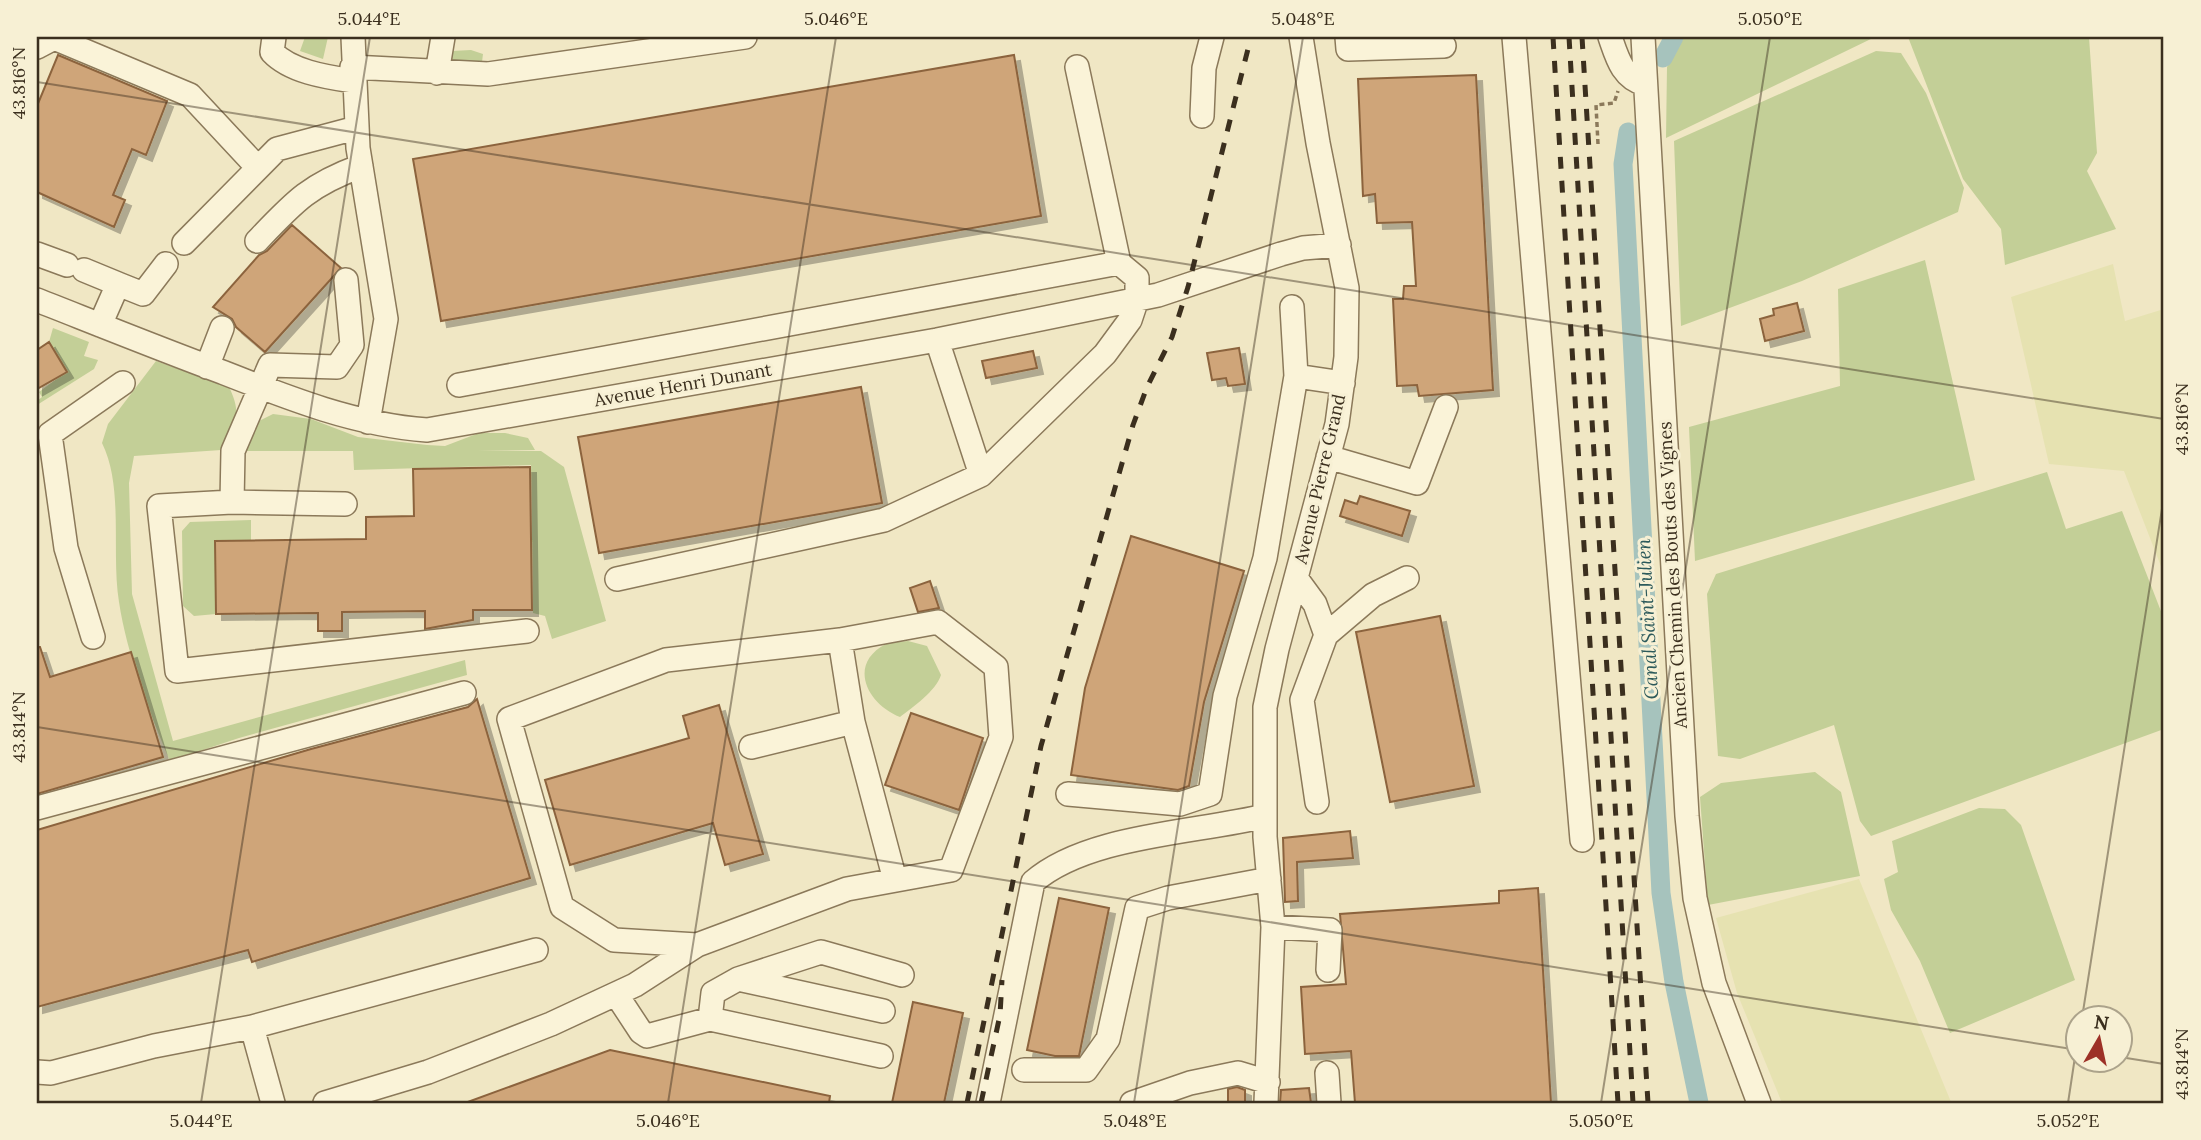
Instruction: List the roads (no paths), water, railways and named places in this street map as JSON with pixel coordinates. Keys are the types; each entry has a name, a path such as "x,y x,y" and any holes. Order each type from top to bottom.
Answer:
{"street":[{"path":"274,37 271,52 277,58 313,74 488,74 745,37"},
{"path":"353,37 356,128 386,319 368,422"},
{"path":"437,73 443,37"},
{"path":"1202,116 1204,68 1212,37"},
{"name":"Avenue Pierre Grand","path":"1267,1093 1273,927 1265,827 1265,707 1328,457 1346,357 1347,288 1318,143 1301,37"},
{"path":"1347,37 1348,49 1444,46"},
{"path":"1514,37 1582,840"},
{"path":"1610,37 1624,73 1633,81 1644,84"},
{"name":"Ancien Chemin des Bouts des Vignes","path":"1643,37 1687,816 1695,898 1714,983 1759,1103"},
{"path":"37,47 54,38 190,95 258,168"},
{"path":"617,579 884,520 981,475 1105,354 1130,320 1137,299 1137,278 1119,263 1077,67"},
{"path":"184,243 277,149 356,128"},
{"path":"257,241 301,195 361,166"},
{"name":"Avenue Henri Dunant","path":"37,300 260,387 368,422 428,430 937,340 1137,299 1198,284 1303,248 1339,245"},
{"path":"37,254 143,295 166,264"},
{"path":"459,384 1119,263"},
{"path":"232,502 233,451 270,365 337,367 352,345 345,280"},
{"path":"100,325 118,284"},
{"path":"1068,794 1180,804 1210,794 1225,696 1265,558 1296,376 1292,307"},
{"path":"207,367 222,328"},
{"path":"937,340 981,475"},
{"path":"1296,376 1343,383"},
{"path":"93,637 66,548 43,436 123,383"},
{"path":"1328,457 1417,484 1446,407"},
{"path":"345,504 232,502 159,506 177,671 527,631"},
{"path":"1296,578 1315,604 1326,635"},
{"path":"1317,802 1302,700 1326,635 1373,595 1407,579"},
{"path":"325,1103 428,1072 551,1024 626,989 697,945 847,888 951,870 1001,737 996,667 938,622 840,640 666,660 509,719 562,907 614,940 697,945"},
{"path":"840,640 853,722 895,880"},
{"path":"37,808 464,693"},
{"path":"751,747 853,722"},
{"path":"988,1103 1033,882 1049,868 1090,850 1265,827"},
{"path":"1024,1070 1086,1070 1108,1039 1137,908 1168,898 1269,879"},
{"path":"1273,927 1330,930 1328,970"},
{"path":"37,1072 51,1073 154,1046 252,1027 536,950"},
{"path":"710,1019 713,993 738,979 821,951 902,975"},
{"path":"738,979 883,1011"},
{"path":"626,989 640,1032 647,1036 710,1019 881,1056"},
{"path":"252,1027 273,1103"},
{"path":"1132,1103 1190,1083 1238,1073 1267,1093"},
{"path":"1327,1073 1329,1103"}],"waterway":[{"name":"Canal Saint-Julien","path":"1663,58 1674,37"},
{"name":"Canal Saint-Julien","path":"1628,132 1623,164 1661,893 1674,982 1699,1103"}],"railway":[{"path":"967,1103 1041,746 1133,425 1147,387 1172,337 1188,287 1251,37"},
{"path":"1553,37 1618,1103"},
{"path":"1569,37 1633,1103"},
{"path":"1582,37 1648,1103"},
{"path":"981,1103 1000,1015 1002,980"}]}
